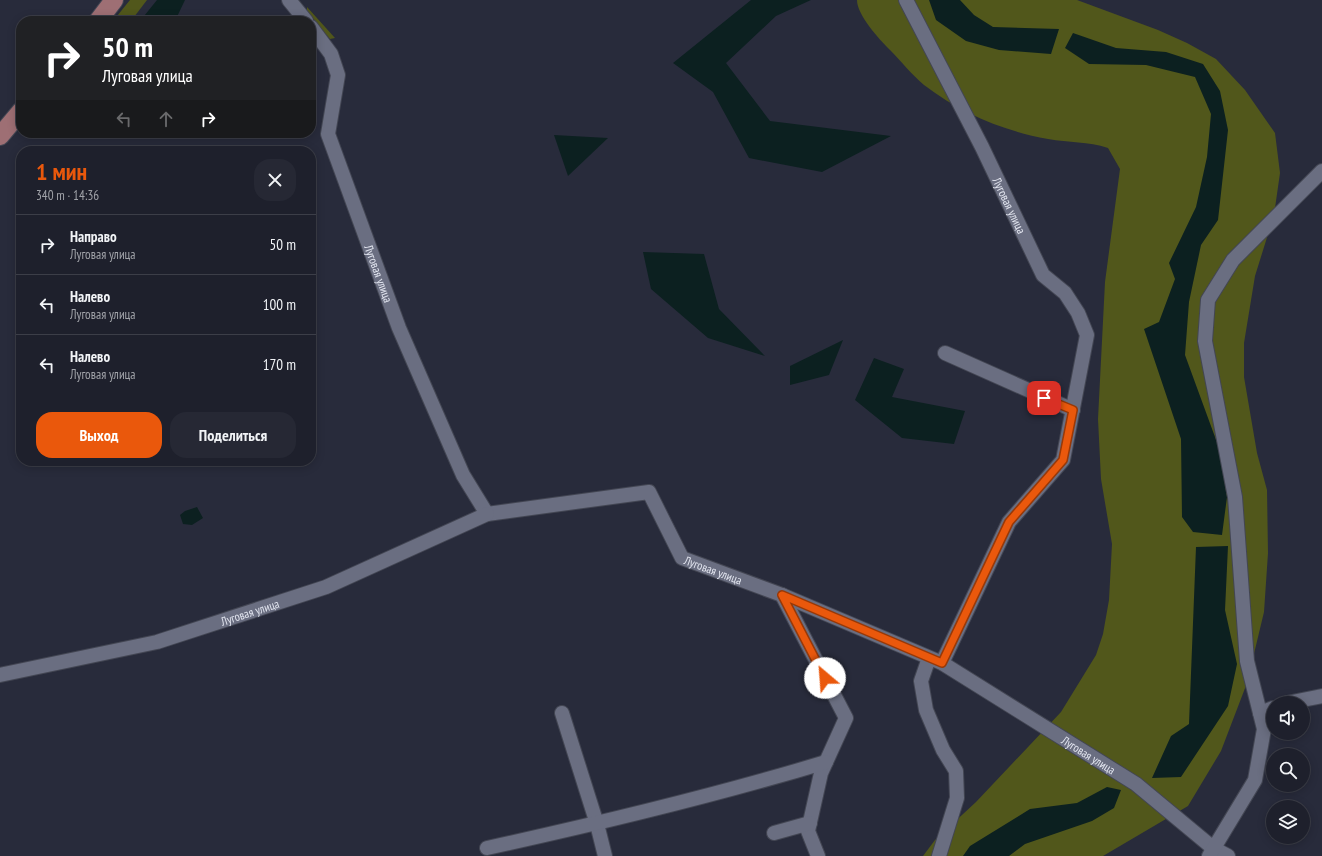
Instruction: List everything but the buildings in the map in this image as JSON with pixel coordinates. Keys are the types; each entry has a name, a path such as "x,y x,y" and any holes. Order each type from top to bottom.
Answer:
{"main road":[{"path":"102,16 114,0"},
{"path":"0,136 16,117"}],"street":[{"path":"289,0 302,16"},
{"name":"Луговая улица","path":"906,0 982,146 1043,275 1065,293 1078,313 1088,335 1063,460 1009,522 942,663"},
{"name":"Луговая улица","path":"316,34 331,54 338,76 328,134 330,142 399,328 463,475 487,514"},
{"path":"1211,852 1255,780 1266,710 1247,661 1235,497 1205,341 1208,300 1233,260 1322,171"},
{"path":"945,353 1073,410"},
{"name":"Луговая улица","path":"0,674 157,642 311,592 333,584 487,514 649,492 682,558 782,595 942,663 1136,784 1211,852 1228,856"},
{"path":"782,595 846,718 821,773 808,831 818,856"},
{"path":"929,658 921,680 926,710 943,750 956,771 957,798 939,856"},
{"path":"1310,698 1322,696"},
{"path":"562,713 597,824 605,856"},
{"path":"487,848 597,824 744,787 826,762"},
{"path":"774,834 810,823"}],"green space":[{"path":"130,0 147,0 135,16 117,16"},
{"path":"857,0 1077,0 1158,30 1187,43 1216,59 1245,90 1275,133 1280,173 1274,215 1255,276 1244,343 1244,377 1257,453 1267,490 1268,553 1264,612 1247,683 1221,751 1188,806 1103,856 923,856 935,840 976,802 1061,712 1096,655 1103,634 1109,600 1112,544 1101,479 1098,419 1105,282 1120,169 1108,148 1093,144 1048,139 1014,131 983,120 938,95 915,77 885,45 865,20 858,6"},
{"path":"307,7 315,16 311,16 307,11"},
{"path":"316,17 335,38 330,39 316,22"}],"shaded area":[{"path":"157,0 185,0 177,16 144,16"},
{"path":"751,0 811,0 776,16 726,63 770,121 891,136 822,172 749,158 713,92 673,63"},
{"path":"929,0 960,0 974,15 993,27 1059,29 1051,54 999,50 966,41 936,20"},
{"path":"1073,33 1116,48 1166,52 1203,64 1220,91 1228,130 1218,220 1201,245 1189,302 1185,355 1219,448 1227,497 1222,535 1193,532 1182,517 1181,439 1144,329 1159,322 1175,279 1169,263 1196,207 1207,157 1211,114 1195,77 1146,65 1089,64 1065,48"},
{"path":"554,135 608,138 568,176"},
{"path":"643,252 704,254 719,309 765,356 708,338 651,289"},
{"path":"843,340 829,375 790,385 790,366"},
{"path":"874,358 904,369 892,397 965,411 954,444 902,438 855,400"},
{"path":"197,507 203,518 192,525 183,524 180,515 185,511"},
{"path":"1228,546 1225,610 1237,664 1228,706 1181,777 1152,778 1171,736 1189,724 1196,547"},
{"path":"1107,787 1121,790 1114,808 1092,821 1025,844 1009,856 963,856 970,846 1030,809 1077,803"}],"route":[{"path":"825,678 782,595 942,663 1009,522 1063,460 1073,410 1044,398"}]}
